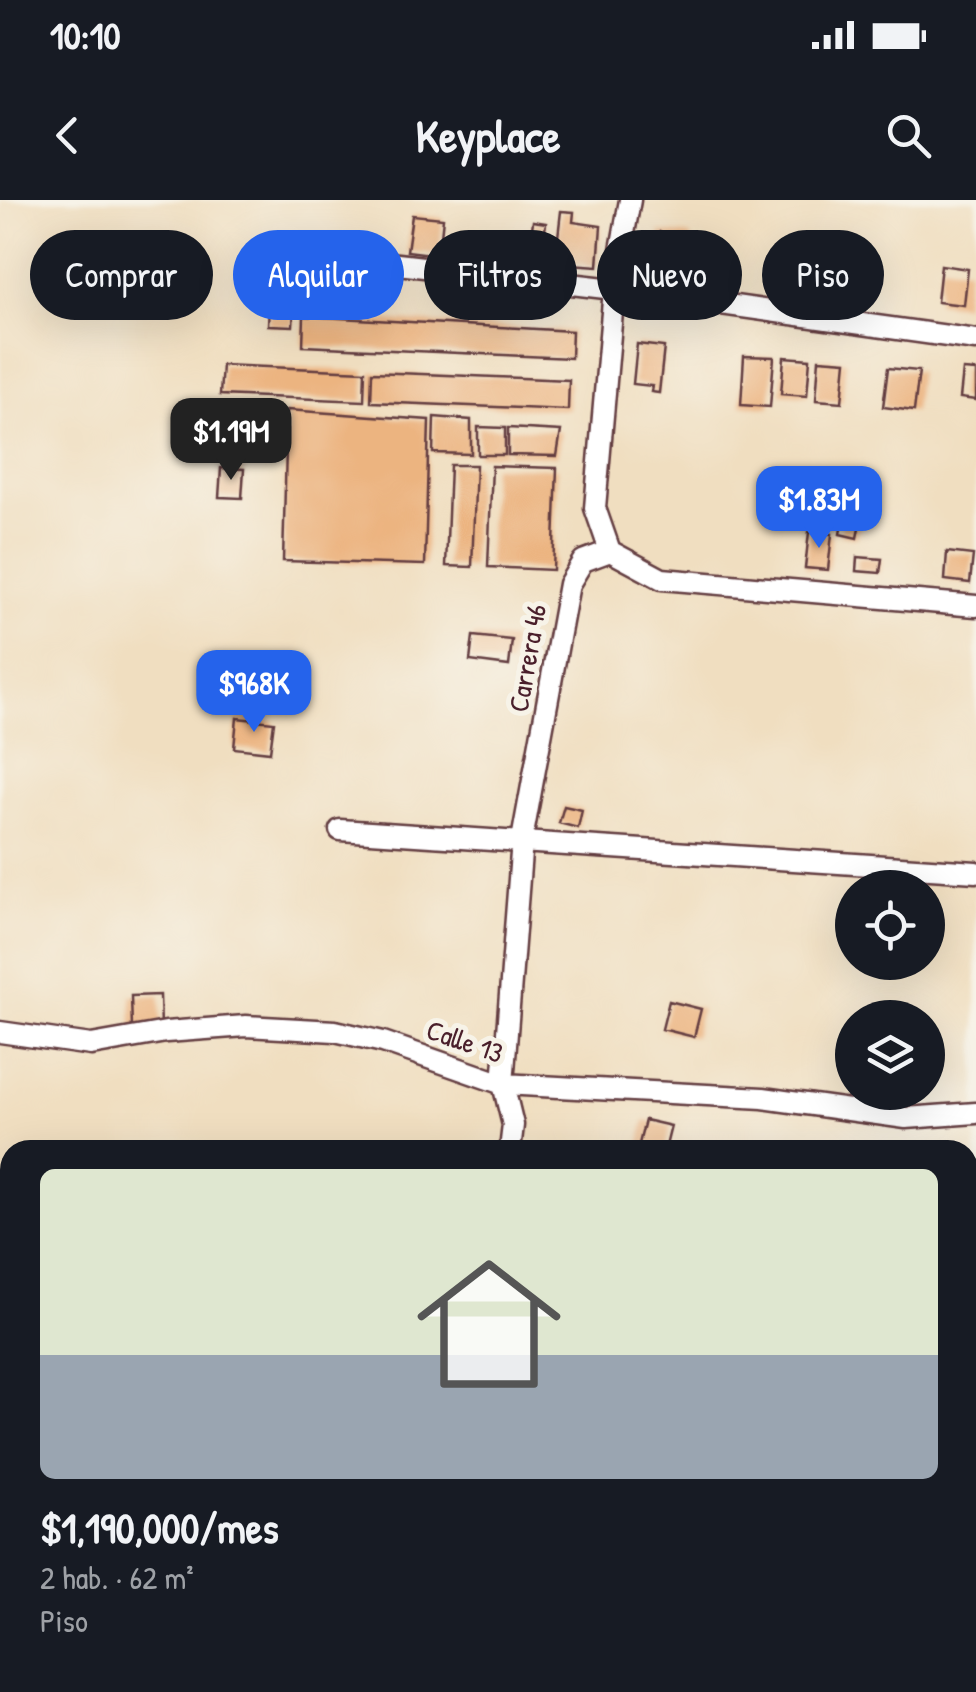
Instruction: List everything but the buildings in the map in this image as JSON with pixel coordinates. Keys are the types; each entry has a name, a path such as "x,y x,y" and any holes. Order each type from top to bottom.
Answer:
{"street":[{"path":"625,230 630,200"},
{"path":"404,265 597,287"},
{"path":"742,307 976,340"},
{"path":"611,320 596,508 610,551 662,579 976,606"},
{"name":"Carrera 46","path":"511,1140 513,1125 503,1084 522,840 569,584 584,561 610,551"},
{"path":"340,830 976,872"},
{"name":"Calle 13","path":"0,1032 90,1046 166,1032 246,1026 334,1031 383,1042 503,1084 764,1098 906,1118 976,1112"}]}
